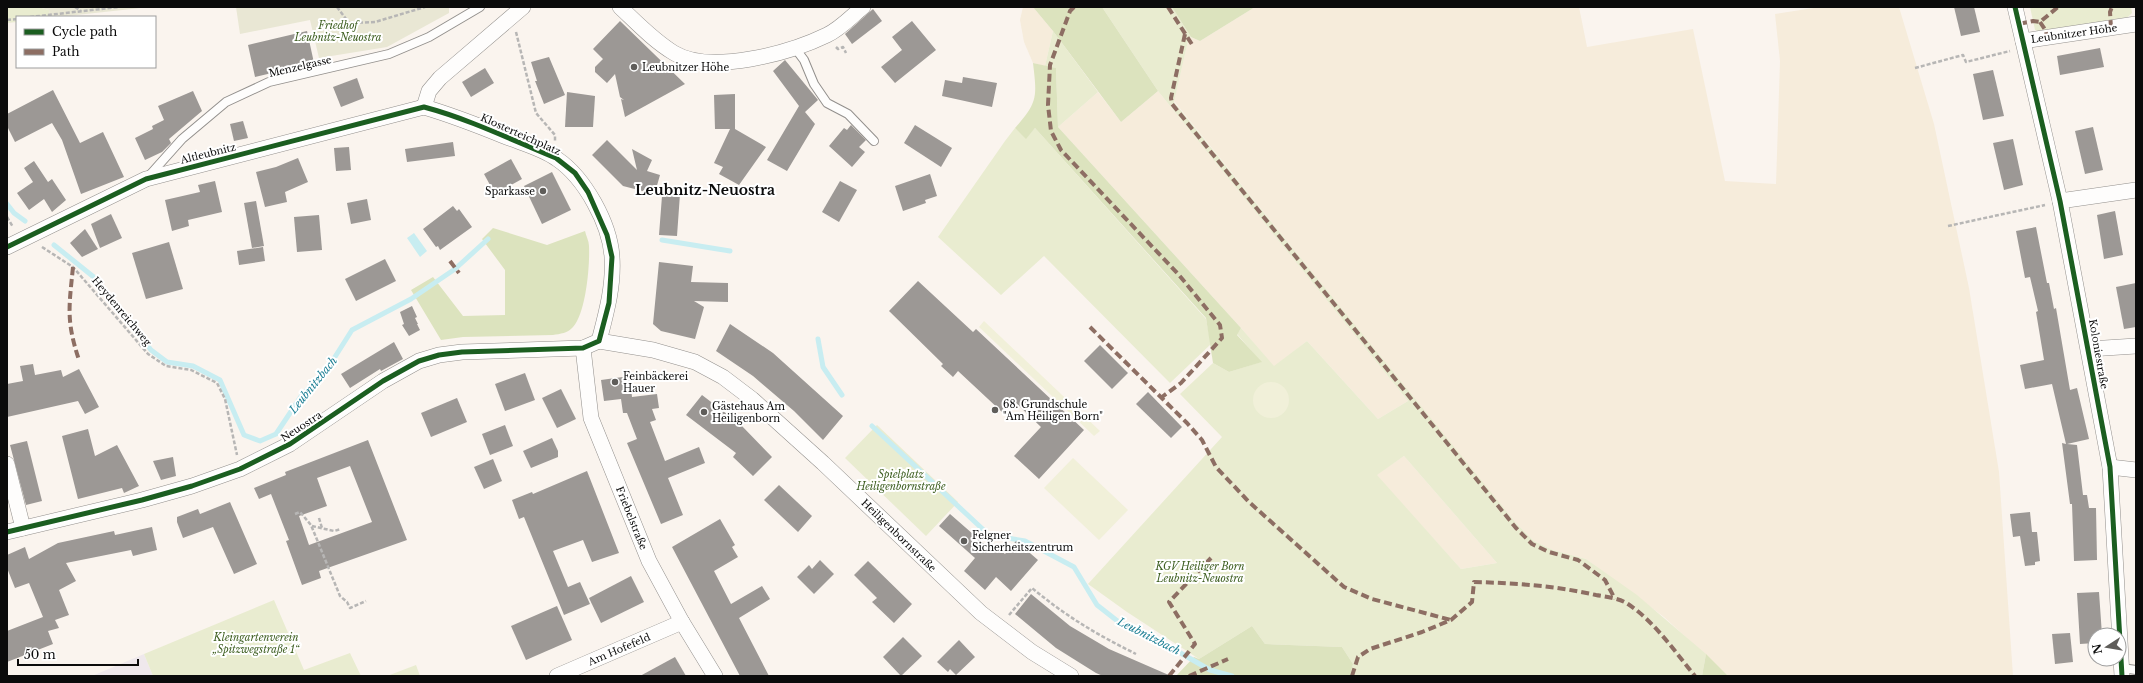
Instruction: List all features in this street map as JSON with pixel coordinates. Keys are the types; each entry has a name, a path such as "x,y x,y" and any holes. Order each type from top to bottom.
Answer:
{"street":[{"path":"620,7 640,26 674,53 692,60 712,64 747,59 795,48 829,34 863,7"},
{"name":"Leubnitzer Höhe","path":"2015,7 2020,45 2136,24"},
{"path":"424,107 429,91 440,78 517,11"},
{"name":"Koloniestraße","path":"2020,45 2089,349 2110,468 2127,671"},
{"name":"Altleubnitz","path":"7,248 146,179 424,107"},
{"name":"Klosterteichplatz","path":"424,107 449,114 556,158 575,173 588,192 607,235 612,257 609,304 599,341"},
{"path":"2056,202 2136,190"},
{"name":"Neuostra","path":"7,532 156,496 192,486 240,469 290,444 383,381 419,361 439,355 462,352 583,348 599,341"},
{"name":"Heiligenbornstraße","path":"599,341 653,350 695,362 723,377 752,399 782,426 998,628 1032,652 1071,676"},
{"path":"2089,349 2136,346"},
{"name":"Friebelstraße","path":"583,348 591,418 649,561 682,622 715,676"},
{"path":"7,464 23,528"},
{"path":"2110,468 2136,470"},
{"name":"Am Hofefeld","path":"557,676 682,622"}],"lane":[{"name":"Menzelgasse","path":"146,179 182,139 226,102 269,82 389,54 429,37 480,7"},
{"path":"795,48 804,60 814,84 827,103 848,114 874,141"}],"path":[{"path":"75,7 80,11"},
{"path":"38,16 119,7"},
{"path":"337,7 349,23 375,22 425,7"},
{"path":"1916,68 1963,55 1966,62 2020,45"},
{"path":"843,47 846,53"},
{"path":"1948,226 2056,202"},
{"path":"295,514 300,512 312,525 340,596 347,602 350,608 366,601"},
{"path":"319,518 323,529"},
{"path":"312,525 334,531 341,529"},
{"path":"998,628 1032,588 1056,608 1093,633 1136,654"}],"shaded area":[{"path":"1023,7 1033,7 1053,31 1045,66 1033,63 1024,42 1020,20"},
{"path":"1255,7 1579,7 1587,47 1693,29 1725,181 1776,184 1780,61 1775,14 1820,7 1899,7 1934,124 1969,288 1999,472 2013,676 1728,676 1664,617 1586,559 1553,550 1534,541 1516,523 1484,485 1174,101 1188,41 1191,37 1200,41"},
{"path":"1158,91 1408,401 1378,419 1307,341 1274,367 1241,328 1058,127 1098,92 1121,122"},
{"path":"1404,456 1497,563 1461,569 1376,475"},
{"path":"144,654 153,676 92,676"}],"green space":[{"path":"7,7 38,7 49,10 50,16 16,16 16,22 7,23"},
{"path":"38,7 150,7 67,16 50,16 49,10"},
{"name":"Friedhof Leubnitz-Neuostra","path":"236,7 449,7 449,13 387,47 319,58 310,20 240,34"},
{"path":"1033,7 1102,7 1158,91 1121,122 1053,31"},
{"name":"KGV Heiliger Born Leubnitz-Neuostra","path":"1102,7 1172,7 1191,37 1188,41 1174,102 1516,523 1534,541 1553,550 1586,559 1637,595 1706,654 1702,676 1350,676 1353,664 1342,647 1265,644 1252,626 1199,659 1127,612 1088,584 1222,437 1180,394 1213,363 1229,372 1261,362 1237,334 1241,328 1274,366 1307,341 1378,419 1408,401 1158,91","holes":["1404,456 1497,563 1461,569 1377,475"]},
{"path":"1172,7 1255,7 1200,41 1191,37"},
{"path":"2030,7 2131,7 2132,13 2128,17 2040,32 2035,30"},
{"path":"1053,31 1098,92 1058,127 1056,68 1045,66"},
{"path":"1033,63 1056,68 1058,127 1241,328 1237,335 1262,362 1229,372 1213,363 1206,318 1035,128 1026,139 1015,128 1028,112 1034,98 1035,84"},
{"path":"1015,128 1026,138 1035,128 1206,319 1211,344 1170,383 1044,256 1001,295 938,237"},
{"path":"493,228 547,245 585,231 589,242 589,265 586,288 581,311 573,327 569,331 553,335 463,337 441,340 411,290 433,277 463,316 505,315 505,270 482,239"},
{"path":"984,321 1100,431 1094,436 979,327"},
{"path":"1274,382 1284,387 1288,393 1288,407 1284,413 1278,417 1268,418 1258,413 1254,407 1253,397 1258,387 1264,383"},
{"name":"Spielplatz Heiligenbornstraße","path":"877,425 958,502 926,536 845,458"},
{"path":"1073,458 1128,510 1099,540 1044,488"},
{"name":"Kleingartenverein „Spitzwegstraße 1“","path":"274,600 304,670 350,653 361,676 153,676 144,654"},
{"path":"1252,626 1265,644 1342,647 1353,664 1350,676 1176,676 1194,657 1199,659"},
{"path":"1706,654 1728,676 1702,676"},
{"path":"416,665 420,676 387,676"}],"water":[{"path":"414,233 427,251 420,257 407,238"}],"building":[{"path":"1954,7 1974,7 1980,32 1961,36"},
{"path":"873,9 882,21 852,44 845,34"},
{"name":"Leubnitzer Höhe","path":"620,21 685,84 625,117 621,99 624,100 620,97 615,74 607,83 595,72 595,67 603,59 593,49"},
{"path":"912,21 936,50 895,83 881,67 902,50 892,37"},
{"path":"307,31 314,63 255,77 248,45"},
{"path":"2100,48 2104,67 2060,75 2057,56"},
{"path":"549,57 565,95 544,104 535,81 537,81 531,62"},
{"path":"785,60 818,100 805,112 815,124 787,171 767,160 799,106 773,71"},
{"path":"485,68 494,83 471,97 462,82"},
{"path":"1993,70 2004,116 1983,120 1973,74"},
{"path":"963,77 997,83 992,107 942,96 945,80 962,83"},
{"path":"357,78 364,98 341,107 333,87"},
{"path":"53,90 80,143 103,132 124,177 81,194 62,140 52,123 15,142 7,126 7,114"},
{"path":"193,91 202,111 169,139 171,143 162,152 145,160 135,138 153,129 152,126 164,120 158,106"},
{"path":"567,92 595,96 593,127 565,127"},
{"path":"735,94 735,129 766,147 739,185 719,174 723,167 714,163 730,129 715,129 714,95"},
{"path":"243,121 248,138 234,141 230,124"},
{"path":"851,125 866,140 859,147 865,152 852,167 829,146 844,128 847,130"},
{"path":"915,125 952,148 941,167 904,143"},
{"path":"2093,127 2103,170 2085,174 2075,131"},
{"path":"2013,139 2023,185 2004,190 1993,143"},
{"path":"607,140 637,170 632,149 652,160 647,171 660,175 656,189 662,195 662,192 680,194 677,236 659,235 662,196 623,186 592,155"},
{"path":"453,142 455,156 407,162 405,149"},
{"path":"349,147 351,170 336,171 334,148"},
{"path":"298,158 308,182 285,192 287,202 265,207 256,172 276,167"},
{"path":"511,159 522,179 495,194 484,174"},
{"path":"34,161 48,182 52,179 66,200 52,212 44,199 29,210 17,193 33,182 24,168"},
{"path":"552,172 571,210 542,224 524,186"},
{"path":"930,174 937,196 925,200 926,203 903,211 895,186"},
{"path":"215,181 222,212 188,220 189,226 172,231 165,200 200,192 198,185"},
{"path":"840,181 857,190 839,222 822,212"},
{"path":"367,199 371,220 351,224 347,203"},
{"path":"256,201 264,246 252,248 244,203"},
{"path":"453,206 457,211 459,209 472,227 440,250 438,246 436,247 423,229"},
{"path":"2115,211 2123,255 2104,259 2097,215"},
{"path":"111,214 122,238 100,248 91,224"},
{"path":"319,215 322,250 297,252 294,217"},
{"path":"2036,227 2047,283 2049,283 2054,309 2056,308 2070,390 2077,388 2089,439 2067,444 2077,445 2083,495 2087,495 2089,508 2096,508 2097,560 2074,561 2072,504 2070,504 2062,443 2066,444 2052,384 2025,389 2020,365 2044,360 2036,312 2038,311 2030,277 2025,278 2016,231"},
{"path":"85,229 98,249 82,257 70,243"},
{"path":"169,242 183,289 146,299 132,253"},
{"path":"263,247 265,261 239,265 237,251"},
{"path":"385,259 396,281 356,301 345,279"},
{"path":"659,262 693,266 691,282 728,283 728,302 694,301 704,307 695,339 661,331 653,324"},
{"path":"918,281 973,332 976,329 1084,430 1039,479 1014,456 1041,427 1013,400 1002,412 958,371 953,377 941,366 943,364 889,311"},
{"path":"2136,283 2136,327 2124,329 2116,287"},
{"path":"412,306 417,317 415,318 420,330 409,336 402,325 404,324 400,312"},
{"path":"730,324 773,353 843,416 823,440 794,411 753,376 716,351"},
{"path":"394,342 403,359 381,371 380,369 350,388 341,374"},
{"path":"1100,345 1128,373 1112,389 1084,361"},
{"path":"33,364 35,375 61,370 63,377 79,369 99,407 85,414 78,401 7,417 7,384 23,381 20,366"},
{"path":"525,373 535,400 505,411 495,384"},
{"path":"630,376 632,397 657,394 659,408 652,409 656,420 650,422 665,461 699,447 705,463 668,478 683,515 661,524 627,443 637,439 627,413 623,413 621,399 604,401 601,380"},
{"path":"561,389 576,419 557,428 542,398"},
{"path":"1148,392 1182,427 1171,438 1136,404"},
{"path":"702,395 740,424 772,457 753,476 733,457 736,453 686,415"},
{"path":"457,398 467,422 431,437 421,413"},
{"path":"505,425 513,446 490,455 482,434"},
{"path":"88,429 95,456 117,445 139,486 124,493 122,488 78,499 62,436"},
{"path":"552,438 558,451 558,457 531,468 523,451"},
{"path":"368,440 407,540 319,571 321,578 302,585 286,541 289,540 271,494 259,499 254,488 286,475 285,472","holes":["350,466 372,522 309,545 299,516 327,506 317,478"]},
{"path":"27,441 42,501 26,505 10,445"},
{"path":"173,457 176,476 161,480 153,461"},
{"path":"493,459 502,481 484,489 474,467"},
{"path":"587,471 619,553 592,562 583,540 553,551 568,587 580,582 590,604 564,615 524,517 519,519 512,500 532,492 533,494"},
{"path":"779,485 812,516 798,532 764,500"},
{"path":"230,502 257,564 234,574 213,527 183,538 177,522 177,517 198,509 200,514"},
{"path":"2030,512 2032,532 2037,532 2040,561 2035,562 2035,565 2025,566 2020,536 2013,537 2010,514"},
{"path":"950,514 989,548 993,544 1005,554 1016,541 1038,560 1011,591 996,577 985,590 964,571 975,558 939,526"},
{"path":"720,519 735,545 732,547 738,557 714,571 731,604 762,586 770,599 739,618 769,676 740,676 672,547"},
{"path":"152,527 157,550 133,556 131,550 66,563 76,581 59,590 69,615 55,620 59,628 48,631 53,644 7,662 7,631 43,617 29,583 15,588 7,568 7,555 25,547 29,559 58,543 114,531 115,535"},
{"path":"820,560 834,574 814,594 797,577 809,565 812,569"},
{"path":"868,561 912,604 894,623 872,602 877,598 854,575"},
{"path":"631,576 644,602 601,623 589,598"},
{"path":"2099,592 2101,627 2087,627 2087,644 2080,644 2077,593"},
{"path":"1031,594 1070,626 1109,649 1171,676 1103,676 1096,673 1056,648 1015,614"},
{"path":"557,606 572,640 526,660 511,626"},
{"path":"2070,633 2073,662 2055,664 2052,634"},
{"path":"903,637 922,656 901,676 883,657"},
{"path":"959,640 975,657 956,675 950,669 948,672 937,662"},
{"path":"675,657 686,676 640,676"}],"waterway":[{"name":"Leubnitzbach","path":"7,204 14,213 25,221"},
{"name":"Leubnitzbach","path":"54,245 95,278 151,350 167,362 193,366 220,380 244,435 260,441 276,434 302,395 326,371 352,330 411,299 455,269 488,239"},
{"name":"Leubnitzbach","path":"662,240 730,251"},
{"name":"Leubnitzbach","path":"818,339 823,367 842,395"},
{"name":"Leubnitzbach","path":"872,426 989,535 1025,541 1074,567 1097,605 1120,623 1165,644 1210,670 1232,676"}],"marked path":[{"path":"1074,7 1070,11 1050,65 1048,105 1051,131 1061,150 1179,275 1220,325 1222,338 1181,383 1162,397"},
{"path":"1168,7 1193,46"},
{"path":"2019,24 2033,21 2040,22 2058,7"},
{"path":"2111,28 2110,12 2112,7"},
{"path":"2040,22 2046,31 2047,37"},
{"path":"1185,34 1171,98 1172,104 1516,528 1532,544 1549,552 1578,560 1605,580 1615,599"},
{"path":"450,261 459,273"},
{"path":"73,267 70,293 70,324 79,360"},
{"path":"1090,327 1187,423 1202,440 1216,467 1249,502 1344,587 1372,599 1451,620"},
{"path":"1169,676 1195,644 1169,602 1211,558"},
{"path":"1352,676 1358,657 1370,649 1422,632 1451,620 1472,602 1474,582 1551,587 1621,600 1638,611 1656,628 1695,676"},
{"path":"1189,676 1228,659"}],"cycle path":[{"path":"2015,7 2060,201 2110,467 2122,676"},
{"path":"7,247 146,179 424,107 474,124 556,158 575,173 588,192 607,235 612,257 609,303 599,341 583,348 462,352 439,355 419,361 383,381 290,444 240,469 192,486 142,500 7,532"}],"place":[{"name":"Leubnitzer Höhe","path":"634,67"},
{"name":"Sparkasse","path":"543,191"},
{"name":"Feinbäckerei Hauer","path":"615,382"},
{"name":"68. Grundschule \"Am Heiligen Born\"","path":"995,410"},
{"name":"Gästehaus Am Heiligenborn","path":"704,412"},
{"name":"Felgner Sicherheitszentrum","path":"964,541"}],"district":[{"name":"Leubnitz-Neuostra","path":"705,190"}]}
